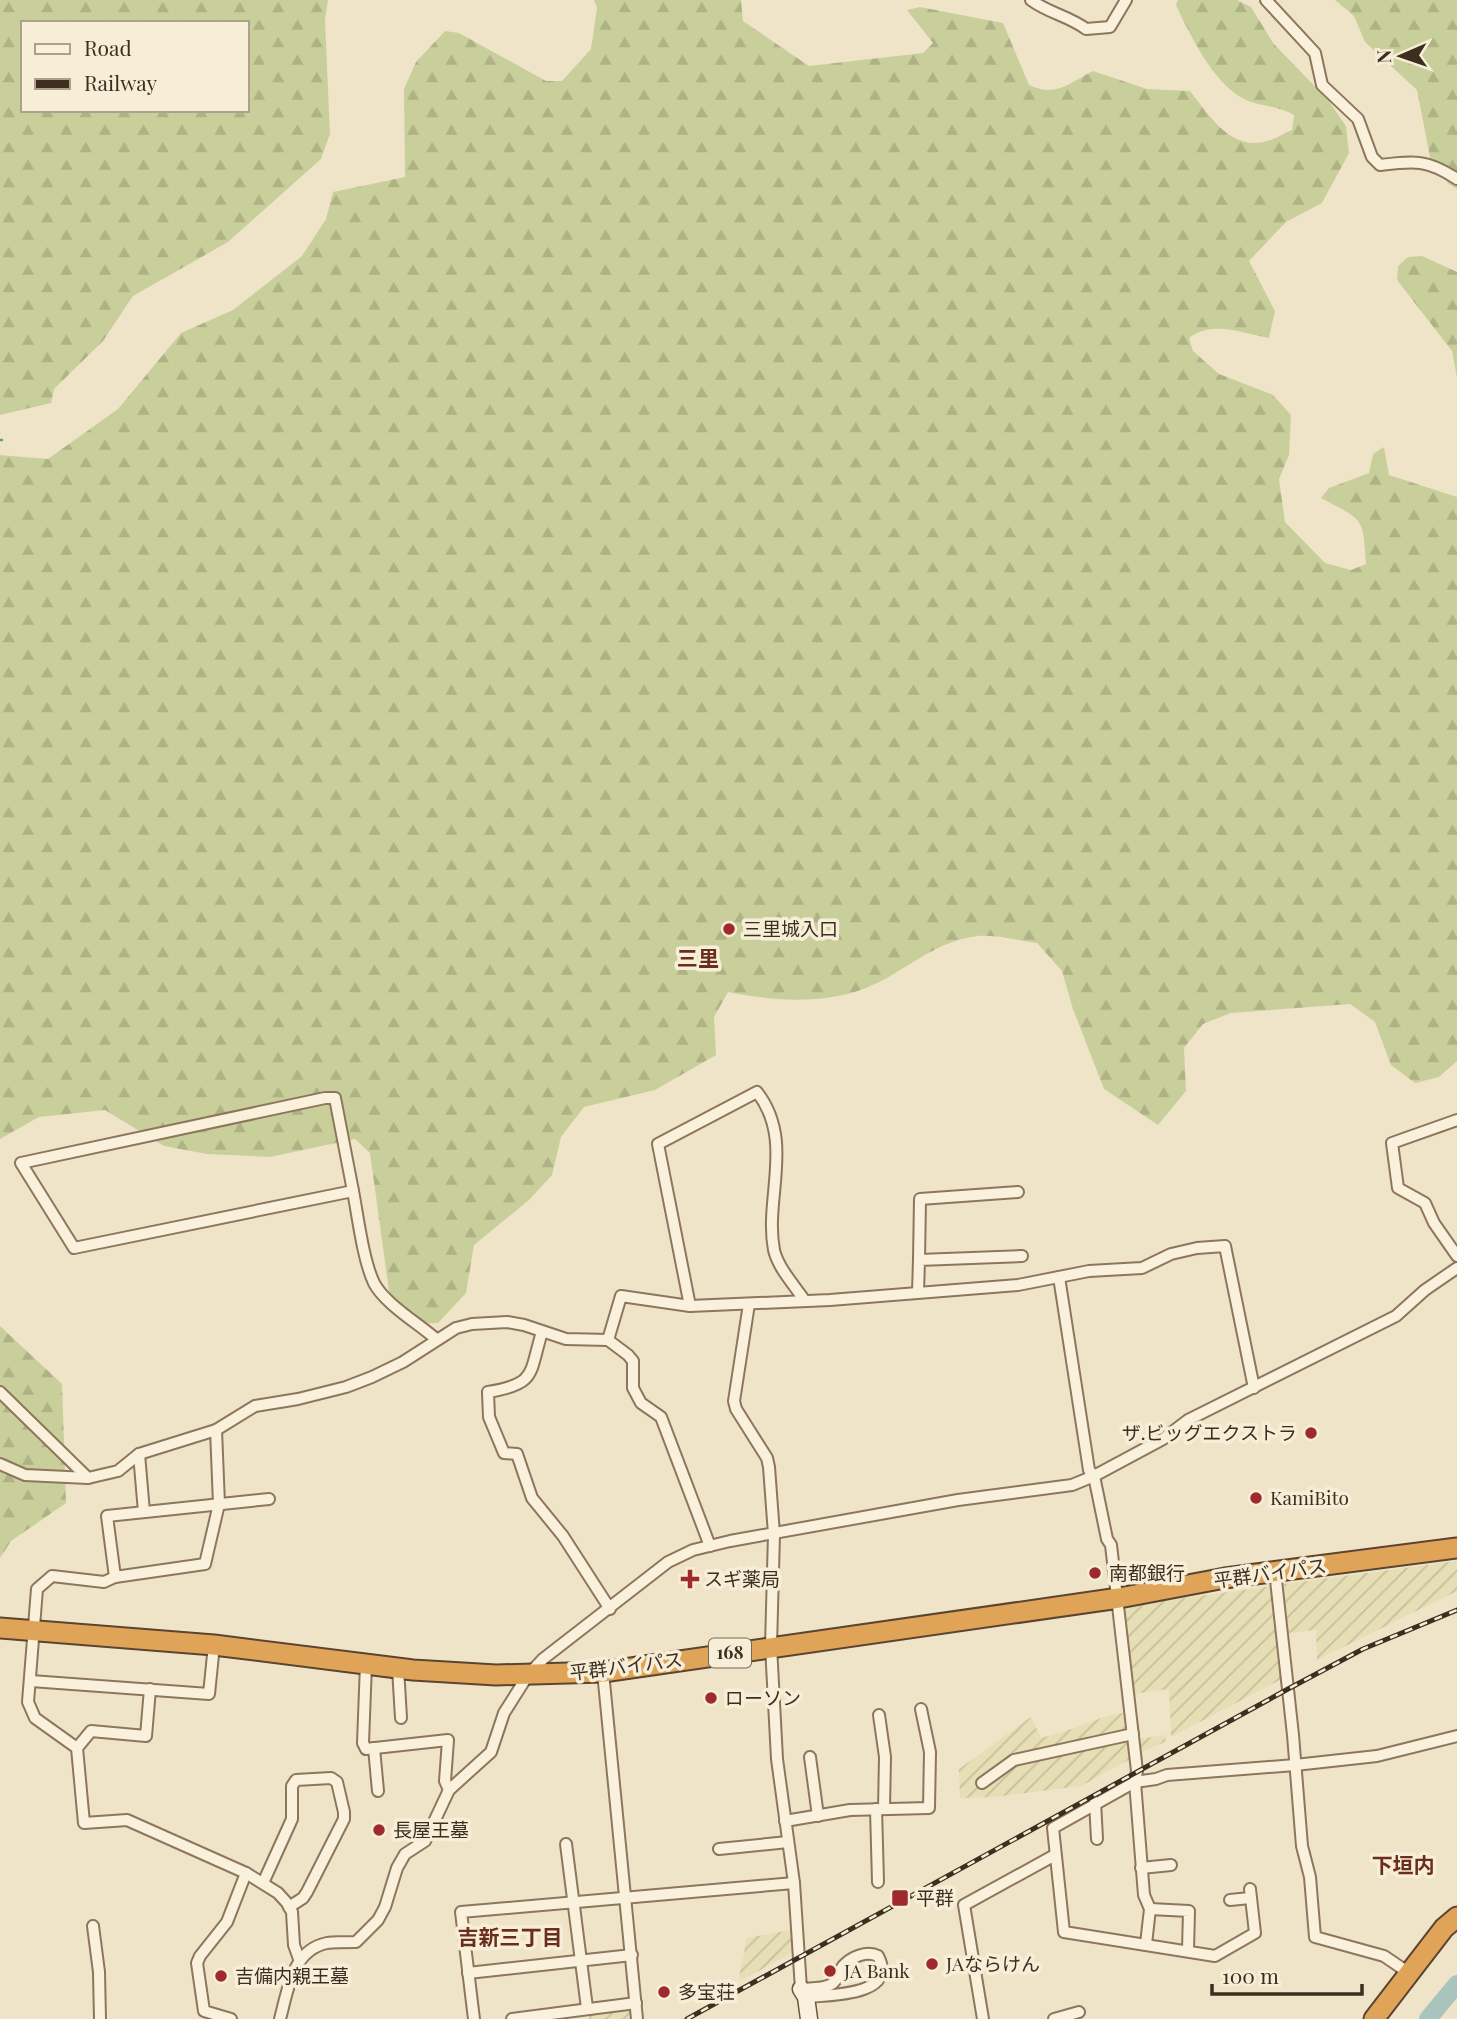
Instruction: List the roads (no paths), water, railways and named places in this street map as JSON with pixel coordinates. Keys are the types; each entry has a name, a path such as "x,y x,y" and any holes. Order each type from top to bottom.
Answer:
{"highway":[{"name":"平群バイパス","path":"0,1628 214,1645 398,1668 496,1675 603,1672 1119,1598 1275,1571 1457,1548"},
{"path":"1374,2019 1444,1928 1457,1917"}],"street":[{"path":"1031,0 1041,7 1073,19 1086,29 1111,27 1126,0"},
{"path":"1266,0 1315,53 1322,85 1358,119 1372,157 1380,165 1417,161 1441,169 1457,179"},
{"path":"690,1307 658,1144 757,1092 775,1129 778,1169 773,1212 774,1251 780,1265 805,1301"},
{"path":"353,1191 74,1248 20,1163 335,1098 369,1269 375,1284 382,1294 436,1339"},
{"path":"1457,1119 1392,1143 1398,1188 1425,1203 1434,1223 1457,1256"},
{"path":"918,1292 920,1199 1018,1192"},
{"path":"608,1340 621,1296 690,1307 1018,1285 1089,1271 1142,1268 1171,1254 1196,1248 1225,1246 1254,1388"},
{"path":"919,1259 1021,1256"},
{"path":"280,2019 299,1959 316,1947 328,1943 356,1942 378,1920 385,1907 397,1868 405,1854 425,1842 449,1790 491,1752 504,1713 528,1675 543,1659 668,1562 693,1550 710,1546 958,1500 1072,1485 1163,1439 1188,1420 1396,1315 1425,1290 1457,1268"},
{"path":"1059,1277 1089,1470 1094,1476 1107,1539 1111,1545 1119,1598 1137,1771 1135,1782 1141,1868 1144,1895 1150,1909 1146,1944"},
{"path":"750,1304 734,1401 736,1409 767,1458 774,1534 771,1646 777,1759 809,2019"},
{"path":"0,1464 25,1475 89,1478 118,1471 139,1454 216,1430 255,1406 298,1399 346,1387 372,1377 403,1362 456,1328 472,1324 507,1322 566,1339 608,1340 628,1354 633,1361 633,1388 641,1403 661,1417 710,1546"},
{"path":"542,1332 529,1375 523,1383 512,1388 488,1392 489,1417 495,1437 504,1453 517,1454 532,1498 563,1536 610,1609"},
{"path":"0,1392 89,1478"},
{"path":"77,1748 35,1718 28,1702 37,1589 52,1576 104,1582 115,1577 205,1564 219,1504 216,1430"},
{"path":"139,1454 144,1512"},
{"path":"115,1577 107,1516 269,1499"},
{"path":"1275,1571 1302,1846 1310,1877 1315,1937 1384,1956 1409,1973"},
{"path":"31,1681 209,1694 214,1645"},
{"path":"366,1664 363,1744 366,1749 448,1740 445,1781 449,1790"},
{"path":"398,1668 401,1718"},
{"path":"603,1672 637,2019"},
{"path":"150,1689 146,1736 91,1731 77,1748 84,1823 127,1820 246,1872 278,1893 289,1907 292,1912 294,1945 299,1959"},
{"path":"785,1821 850,1810 929,1808 930,1752 921,1709"},
{"path":"878,1882 880,1809 886,1757 879,1715"},
{"path":"982,1783 1014,1760 1133,1734"},
{"path":"1230,1900 1250,1893 1255,1933 1215,1956 1064,1932 1053,1828 1095,1802 1135,1782 1167,1775 1377,1756 1457,1737"},
{"path":"374,1748 378,1791"},
{"path":"810,1757 818,1816"},
{"path":"262,1883 292,1819 292,1786 296,1780 331,1778 337,1782 344,1819 307,1892 289,1907"},
{"path":"1095,1802 1097,1839"},
{"path":"719,1849 788,1842"},
{"path":"566,1844 587,2008"},
{"path":"983,2019 964,1905 1055,1855"},
{"path":"1141,1868 1171,1865"},
{"path":"231,2019 204,2011 198,1963 200,1956 227,1922 246,1872"},
{"path":"474,2019 461,1912 794,1883"},
{"path":"1150,1909 1189,1912 1188,1950"},
{"path":"93,1926 99,1972 100,2019"},
{"path":"865,1953 878,1956 882,1964 881,1978 869,1986 849,1993 804,1993 828,1986 837,1979 846,1963 865,1953"},
{"path":"468,1973 632,1955"},
{"path":"512,2019 636,2003"},
{"path":"1054,2019 1079,2012"}],"waterway":[{"path":"1428,2019 1457,1984"}],"railway":[{"path":"687,2019 1363,1649 1457,1610"}],"place":[{"name":"三里城入口","path":"729,929"},
{"name":"ザ.ビッグエクストラ","path":"1311,1433"},
{"name":"KamiBito","path":"1256,1498"},
{"name":"南都銀行","path":"1095,1573"},
{"name":"スギ薬局","path":"690,1579"},
{"name":"ローソン","path":"711,1698"},
{"name":"長屋王墓","path":"379,1830"},
{"name":"平群","path":"900,1898"},
{"name":"JAならけん","path":"932,1964"},
{"name":"JA Bank","path":"830,1971"},
{"name":"吉備内親王墓","path":"221,1976"},
{"name":"多宝荘","path":"664,1992"}],"district":[{"name":"三里","path":"698,959"},
{"name":"下垣内","path":"1403,1866"},
{"name":"吉新三丁目","path":"510,1938"}]}
